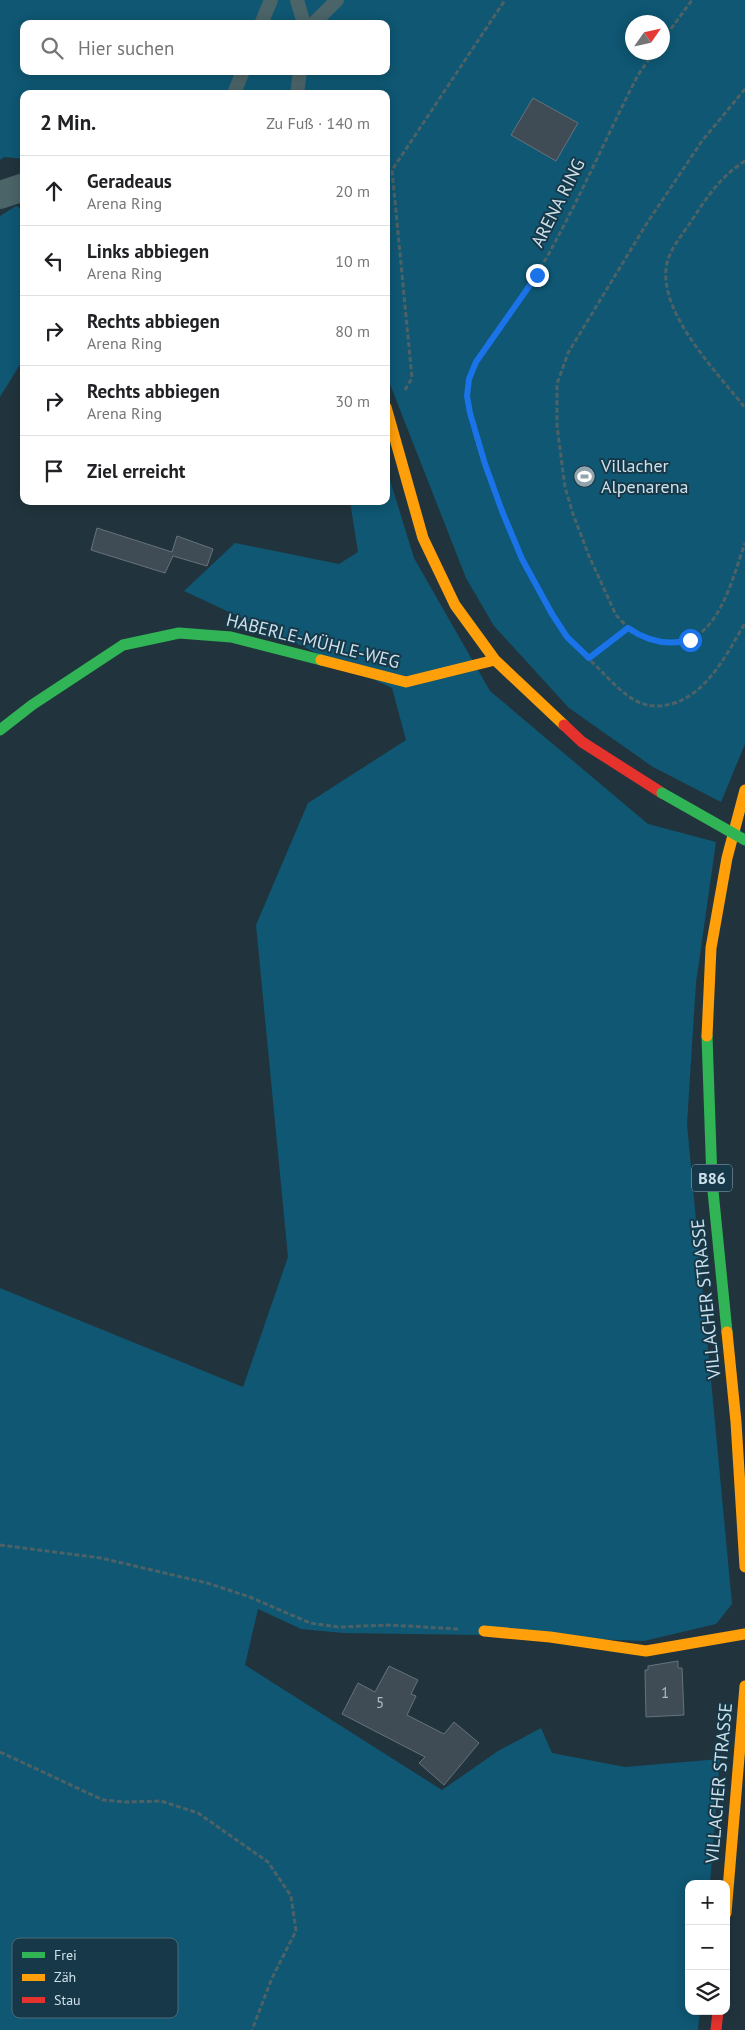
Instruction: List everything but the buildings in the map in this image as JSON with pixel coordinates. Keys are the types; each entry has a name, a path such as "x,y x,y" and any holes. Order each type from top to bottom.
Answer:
{"street":[{"path":"0,195 20,188"},
{"path":"390,420 423,538 455,605 494,660 582,742 662,793 745,840"},
{"name":"HABERLE-MÜHLE-WEG","path":"0,730 32,705 123,644 179,632 232,637 406,682 494,660"},
{"name":"VILLACHER STRASSE","path":"745,790 727,858 711,948 706,1048 712,1181 736,1422 745,1568"},
{"path":"484,1630 550,1637 646,1651 745,1634"},
{"name":"VILLACHER STRASSE","path":"729,1880 745,1686"},
{"path":"716,2030 718,2015"}],"lane":[{"path":"262,20 270,0"},
{"path":"297,0 303,20"},
{"path":"317,20 337,0"},
{"path":"235,90 241,75"},
{"path":"298,90 299,75"}],"path":[{"path":"390,420 412,378 392,170 505,0"},
{"path":"670,30 692,0"},
{"name":"ARENA RING","path":"648,60 638,75 537,275 476,362 469,379 467,396 482,456 522,559 567,637 610,681 638,703 658,706 676,703 692,695 712,675 745,623"},
{"path":"745,89 702,141 647,223 568,353 557,384 557,426 560,457 573,514 616,615 628,628 640,637 676,644 690,640 700,634 717,614 745,543"},
{"path":"745,161 728,172 704,202 672,251 666,273 669,297 682,324 745,408"},
{"path":"589,658 628,628"},
{"path":"0,1545 102,1558 207,1583 250,1597 310,1623 338,1627 390,1625 484,1630"},
{"path":"0,1752 103,1800 125,1802 161,1800 198,1813 268,1862 291,1896 296,1931 272,1978 252,2030"}],"shaded area":[{"name":"Villacher Alpenarena","path":"0,0 745,0 745,744 721,802 653,767 569,708 494,626 466,578 390,384 390,90 20,90 20,159 4,157 0,160"},
{"path":"16,206 20,208 20,364 0,397 0,216"},
{"path":"390,480 414,558 490,691 648,824 716,842 696,983 687,1124 732,1604 716,1624 644,1641 481,1635 343,1633 301,1629 258,1609 245,1665 442,1790 498,1751 541,1728 552,1753 625,1767 720,1759 710,1880 685,1880 685,2015 700,2015 698,2030 0,2030 0,1288 243,1387 288,1257 256,925 308,803 406,740 392,688 184,591 235,543 339,564 358,552 351,505 390,505"}],"traffic: fast":[{"path":"0,730 32,705 123,645 179,633 231,637 321,660"},
{"path":"662,793 745,840"},
{"path":"707,1036 712,1181 727,1332"}],"traffic: slow":[{"path":"390,421 423,538 455,605 495,660 564,725"},
{"path":"321,660 406,682 495,660"},
{"path":"707,1036 711,948 727,858 745,790"},
{"path":"727,1332 736,1422 745,1567"},
{"path":"484,1631 550,1637 646,1651 745,1634"},
{"path":"729,1880 745,1686"}],"traffic: jam":[{"path":"564,725 582,742 662,793"},
{"path":"716,2030 718,2015"}],"place":[{"name":"Villacher Alpenarena","path":"585,476"}],"route":[{"path":"537,275 476,362 469,379 467,396 485,464 522,559 567,637 589,658 628,628 640,637 663,642 676,644 690,640"}]}
